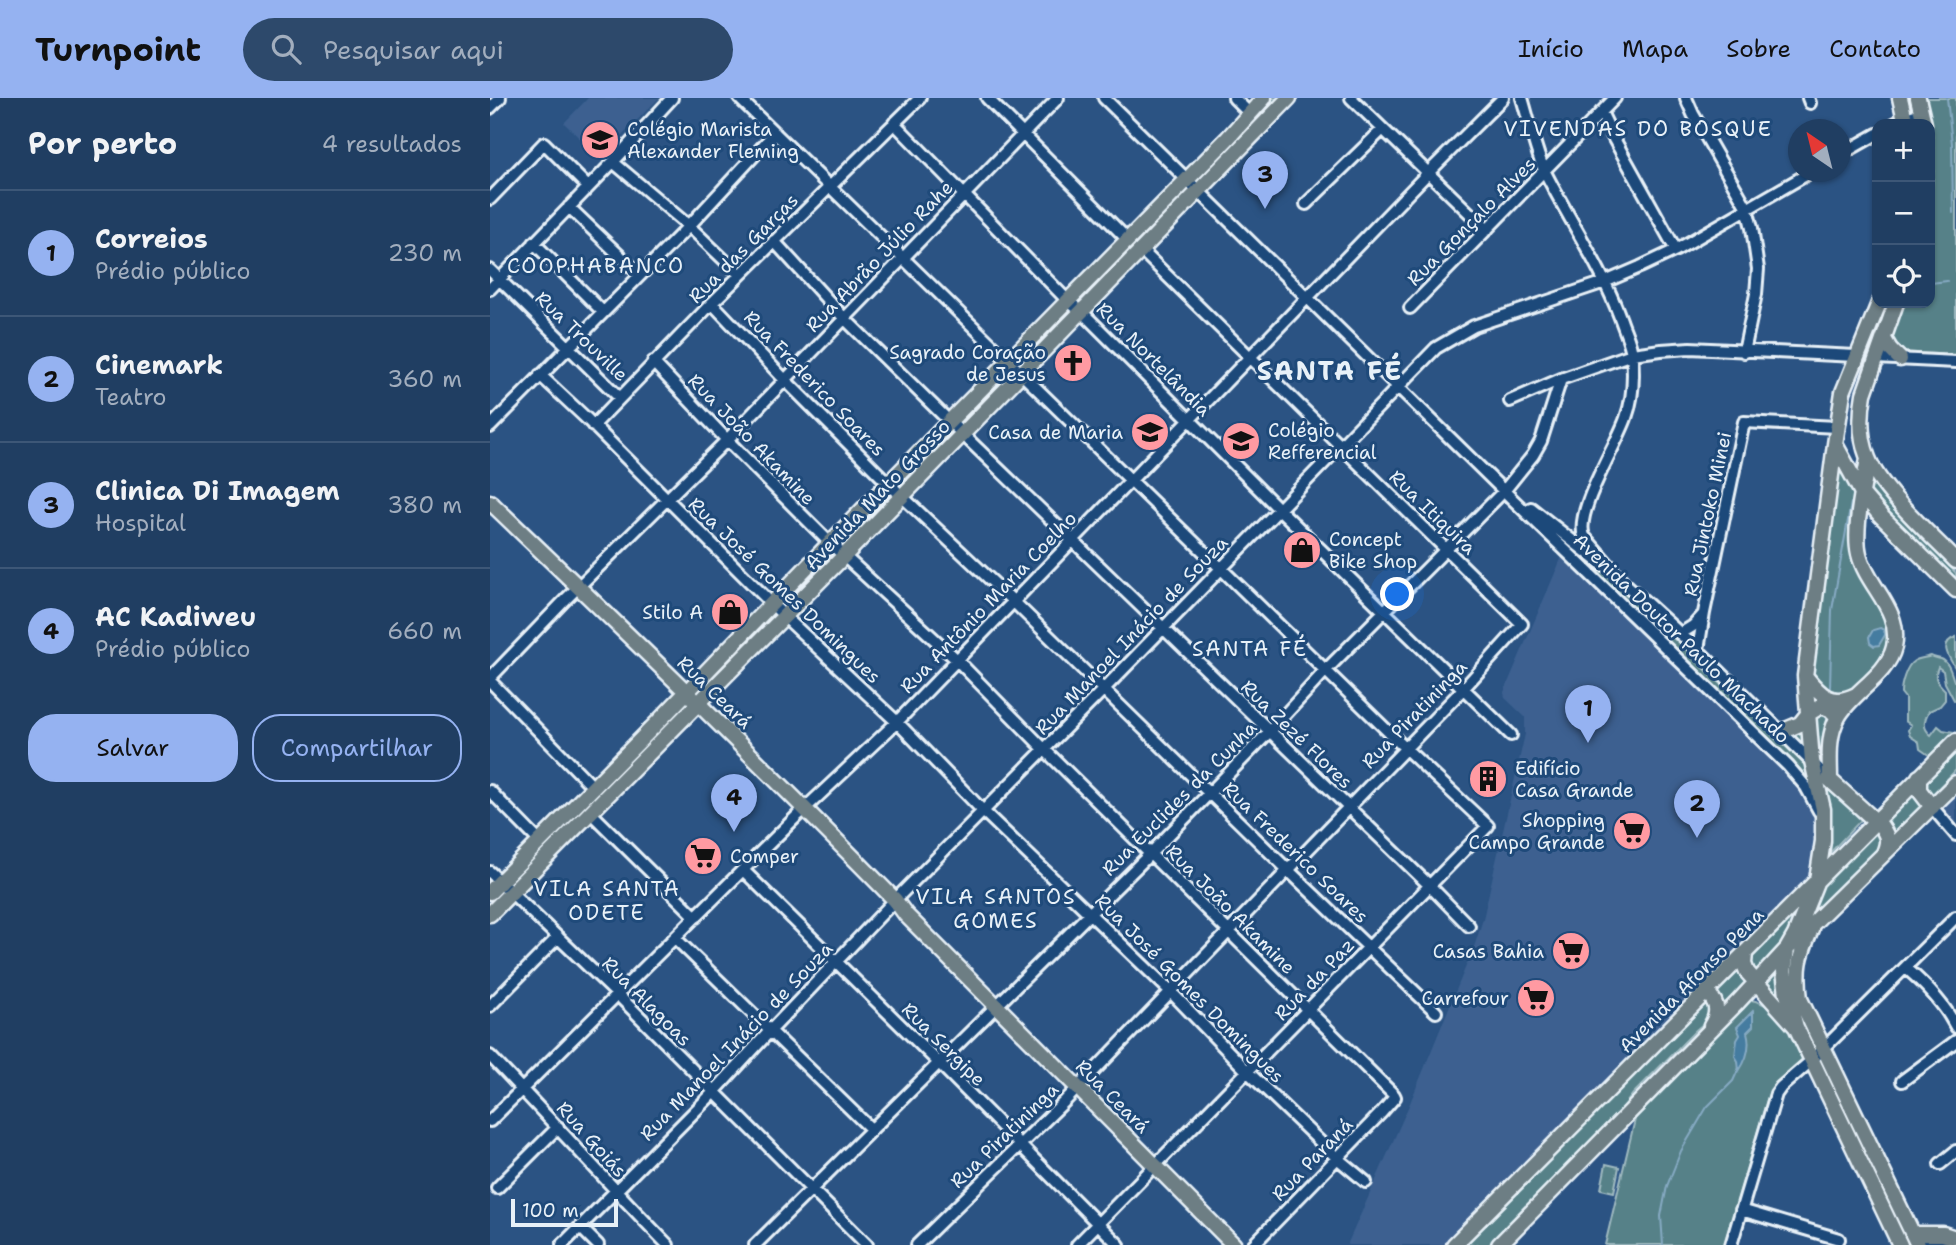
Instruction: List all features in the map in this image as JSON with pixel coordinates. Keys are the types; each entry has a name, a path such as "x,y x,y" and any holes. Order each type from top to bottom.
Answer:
{"main road":[{"name":"Avenida Mato Grosso","path":"493,882 539,841 658,722 1264,98"},
{"name":"Avenida Mato Grosso","path":"490,914 785,616 1289,98"},
{"path":"1900,98 1901,119"},
{"path":"1918,98 1923,119"},
{"path":"1878,308 1843,392 1837,427 1805,676 1812,761 1823,820 1821,859 1816,880 1787,949 1784,971 1796,1027 1900,1245"},
{"path":"1894,308 1861,408 1868,458 1883,484 1956,561"},
{"path":"1874,318 1868,349 1876,358"},
{"path":"1884,339 1900,359"},
{"path":"1835,444 1863,495 1881,516 1949,576 1956,590"},
{"path":"1868,458 1856,535 1865,570 1885,602 1895,629 1894,647 1878,673 1838,717 1832,734 1830,780 1886,834 1888,843 1884,853"},
{"name":"Rua Ceará","path":"490,502 575,590"},
{"name":"Rua Ceará","path":"490,513 696,706 1234,1245"},
{"path":"1805,676 1817,691 1831,699 1838,701 1857,694"},
{"path":"1777,727 1800,724 1808,713 1821,706 1830,709 1838,717"},
{"path":"658,722 664,731 660,743"},
{"name":"Avenida Afonso Pena","path":"1454,1245 1956,741"},
{"path":"1919,778 1919,790 1931,807"},
{"path":"1499,1245 1787,949 1956,783"},
{"path":"539,841 554,850"},
{"path":"1812,925 1797,976 1800,999 1915,1239 1943,1234 1954,1237"},
{"path":"1745,953 1745,968 1796,1027"},
{"path":"1704,1036 1715,1020 1717,1010 1713,998 1706,992"},
{"path":"1738,1002 1762,997 1778,1008"}],"street":[{"path":"490,108 500,98"},
{"path":"490,289 672,98"},
{"path":"739,98 1405,748"},
{"name":"Rua das Garças","path":"593,426 653,362 920,98"},
{"path":"987,98 1127,239"},
{"name":"Rua Abrão Júlio Rahe","path":"490,680 1058,98"},
{"path":"1104,98 1503,488"},
{"path":"1234,98 1249,113"},
{"path":"1351,98 1487,230"},
{"name":"Rua Antônio Maria Coelho","path":"490,1121 802,811 897,722 1427,173 1503,98"},
{"path":"1522,98 1544,172 1605,282 1632,354 1631,401 1627,416 1590,498 1581,527 1584,536 1622,580"},
{"name":"Rua Gonçalo Alves","path":"1410,308 1615,98"},
{"path":"1686,98 1747,208 1752,228 1758,269 1756,294 1744,352"},
{"path":"1601,112 1676,250"},
{"name":"Rua Nortelândia","path":"894,123 1068,301 1511,734"},
{"path":"1306,204 1383,129"},
{"path":"490,427 689,226 775,133"},
{"path":"1851,149 1872,137"},
{"path":"490,199 544,143 588,187"},
{"path":"613,162 689,226 740,275"},
{"name":"Rua Manoel Inácio de Souza","path":"562,1245 1436,348 1474,326 1605,282 1676,250 1793,182"},
{"path":"569,207 640,275"},
{"name":"Rua Zezé Flores","path":"774,241 844,318 1469,926"},
{"path":"534,243 603,312"},
{"name":"Rua Itiquira","path":"1140,249 1522,624"},
{"name":"Rua Trouville","path":"490,270 620,398"},
{"name":"Rua Frederico Soares","path":"712,303 784,380 888,483 1436,1012"},
{"path":"1510,401 1632,354 1690,348 1856,356"},
{"path":"1876,358 1956,362"},
{"name":"Rua João Akamine","path":"653,362 830,543 957,660 1395,1097"},
{"name":"Rua José Gomes Domingues","path":"540,375 772,604 897,722 983,811 1170,991 1248,1072 1337,1158 1366,1182"},
{"name":"Rua Euclides da Cunha","path":"755,1245 1151,853 1503,488 1533,455 1541,441 1562,379"},
{"name":"Rua Jintoko Minei","path":"1699,650 1704,613 1744,422 1837,427"},
{"name":"Avenida Doutor Paulo Machado","path":"1503,488 1622,580 1650,605 1830,780"},
{"name":"Avenida Doutor Paulo Machado","path":"1503,488 1788,766 1806,787 1823,820"},
{"path":"1634,616 1641,607 1650,605"},
{"name":"Rua Jintoko Minei","path":"1680,634 1693,626 1704,613"},
{"name":"Rua Piratininga","path":"916,1245 1078,1088 1464,688 1522,624"},
{"path":"490,680 593,787"},
{"path":"1755,733 1777,727"},
{"name":"Rua da Paz","path":"1077,1245 1488,826 1405,748"},
{"path":"490,792 539,841"},
{"path":"1931,807 1956,835"},
{"path":"591,813 696,917"},
{"name":"Rua Sergipe","path":"743,870 1119,1245"},
{"name":"Rua Alagoas","path":"493,882 512,893 617,994 867,1245"},
{"path":"1731,1245 1776,1094 1956,918"},
{"path":"490,1006 558,937"},
{"path":"675,938 871,1129"},
{"path":"1906,968 1942,1004 1956,1027"},
{"path":"1902,1081 1956,1041"},
{"name":"Rua Goiás","path":"490,1056 668,1245"},
{"name":"Rua Paraná","path":"1253,1245 1395,1097"},
{"path":"497,1188 558,1127"},
{"path":"1940,1164 1956,1151"},
{"path":"1741,1210 1839,1239"},
{"path":"580,1227 598,1245"},
{"path":"1926,1245 1939,1239 1954,1237"}],"shaded area":[{"name":"Colégio Marista Alexander Fleming","path":"588,98 659,98 600,158 564,123"},
{"name":"Shopping Campo Grande","path":"1564,552 1698,689 1722,708 1802,788 1816,812 1816,837 1808,880 1592,1100 1549,1138 1443,1245 1347,1245 1410,1103 1483,919 1525,734 1525,717 1505,698 1504,692"},
{"path":"1880,628 1885,635 1879,645 1874,646 1869,637 1873,630"},
{"path":"1956,787 1956,824 1941,805"},
{"path":"1753,1011 1753,1026 1747,1032 1748,1052 1739,1071 1735,1056 1740,1035 1737,1027"}],"green space":[{"path":"1271,98 1286,98 1200,185 1194,178"},
{"path":"1926,98 1956,98 1956,355 1899,352 1889,338 1902,308 1935,308 1935,119 1930,119"},
{"path":"1192,180 1199,186 697,699 691,693"},
{"path":"1838,457 1858,499 1854,518 1889,619 1887,650 1872,672 1853,690 1824,765 1816,761 1809,671"},
{"path":"1870,480 1887,502 1956,573 1956,585 1866,494"},
{"path":"1506,492 1639,601 1675,640 1698,624 1687,652 1781,740 1805,726 1811,770 1861,820 1827,856 1831,828 1827,806 1793,762 1643,617"},
{"path":"1956,637 1956,669 1946,647 1947,643"},
{"path":"1931,656 1946,663 1956,681 1956,701 1945,683 1943,671 1938,667 1936,677 1945,690 1945,700 1940,706 1929,711 1925,727 1931,735 1938,726 1954,732 1954,738 1950,743 1942,745 1933,758 1920,749 1919,742 1910,736 1908,730 1911,725 1905,721 1905,698 1901,693 1904,676 1911,663"},
{"path":"1956,747 1956,770 1743,989 1696,1030 1633,1094 1612,1122 1489,1245 1461,1245"},
{"path":"1807,934 1794,968 1913,1245 1904,1245 1814,1058 1761,984"},
{"path":"1751,1000 1778,1014 1796,1041 1803,1061 1770,1090 1724,1245 1605,1245 1637,1111 1742,1005"},
{"path":"1606,1164 1619,1167 1614,1192 1601,1189"}],"waterway":[{"path":"1947,98 1952,144 1953,213"},
{"path":"1935,282 1947,281"},
{"path":"1830,687 1832,610 1851,503"},
{"path":"1663,1245 1661,1216 1667,1186 1681,1151 1707,1107 1733,1081 1739,1068"}],"place":[{"name":"Colégio Marista Alexander Fleming","path":"600,140"},
{"name":"Clinica Di Imagem","path":"1265,209"},
{"name":"Sagrado Coração de Jesus","path":"1073,363"},
{"name":"Casa de Maria","path":"1150,432"},
{"name":"Colégio Refferencial","path":"1241,441"},
{"name":"Concept Bike Shop","path":"1302,550"},
{"name":"Stilo A","path":"730,612"},
{"name":"Correios","path":"1588,743"},
{"name":"Edifício Casa Grande","path":"1488,779"},
{"name":"Shopping Campo Grande","path":"1632,831"},
{"name":"AC Kadiweu","path":"734,832"},
{"name":"Cinemark","path":"1697,838"},
{"name":"Comper","path":"703,856"},
{"name":"Casas Bahia","path":"1571,951"},
{"name":"Carrefour","path":"1536,998"}],"district":[{"name":"VIVENDAS DO BOSQUE","path":"1638,129"},
{"name":"COOPHABANCO","path":"596,266"},
{"name":"SANTA FÉ","path":"1330,371"},
{"name":"SANTA FÉ","path":"1250,649"},
{"name":"VILA SANTA ODETE","path":"607,901"},
{"name":"VILA SANTOS GOMES","path":"996,909"}]}
